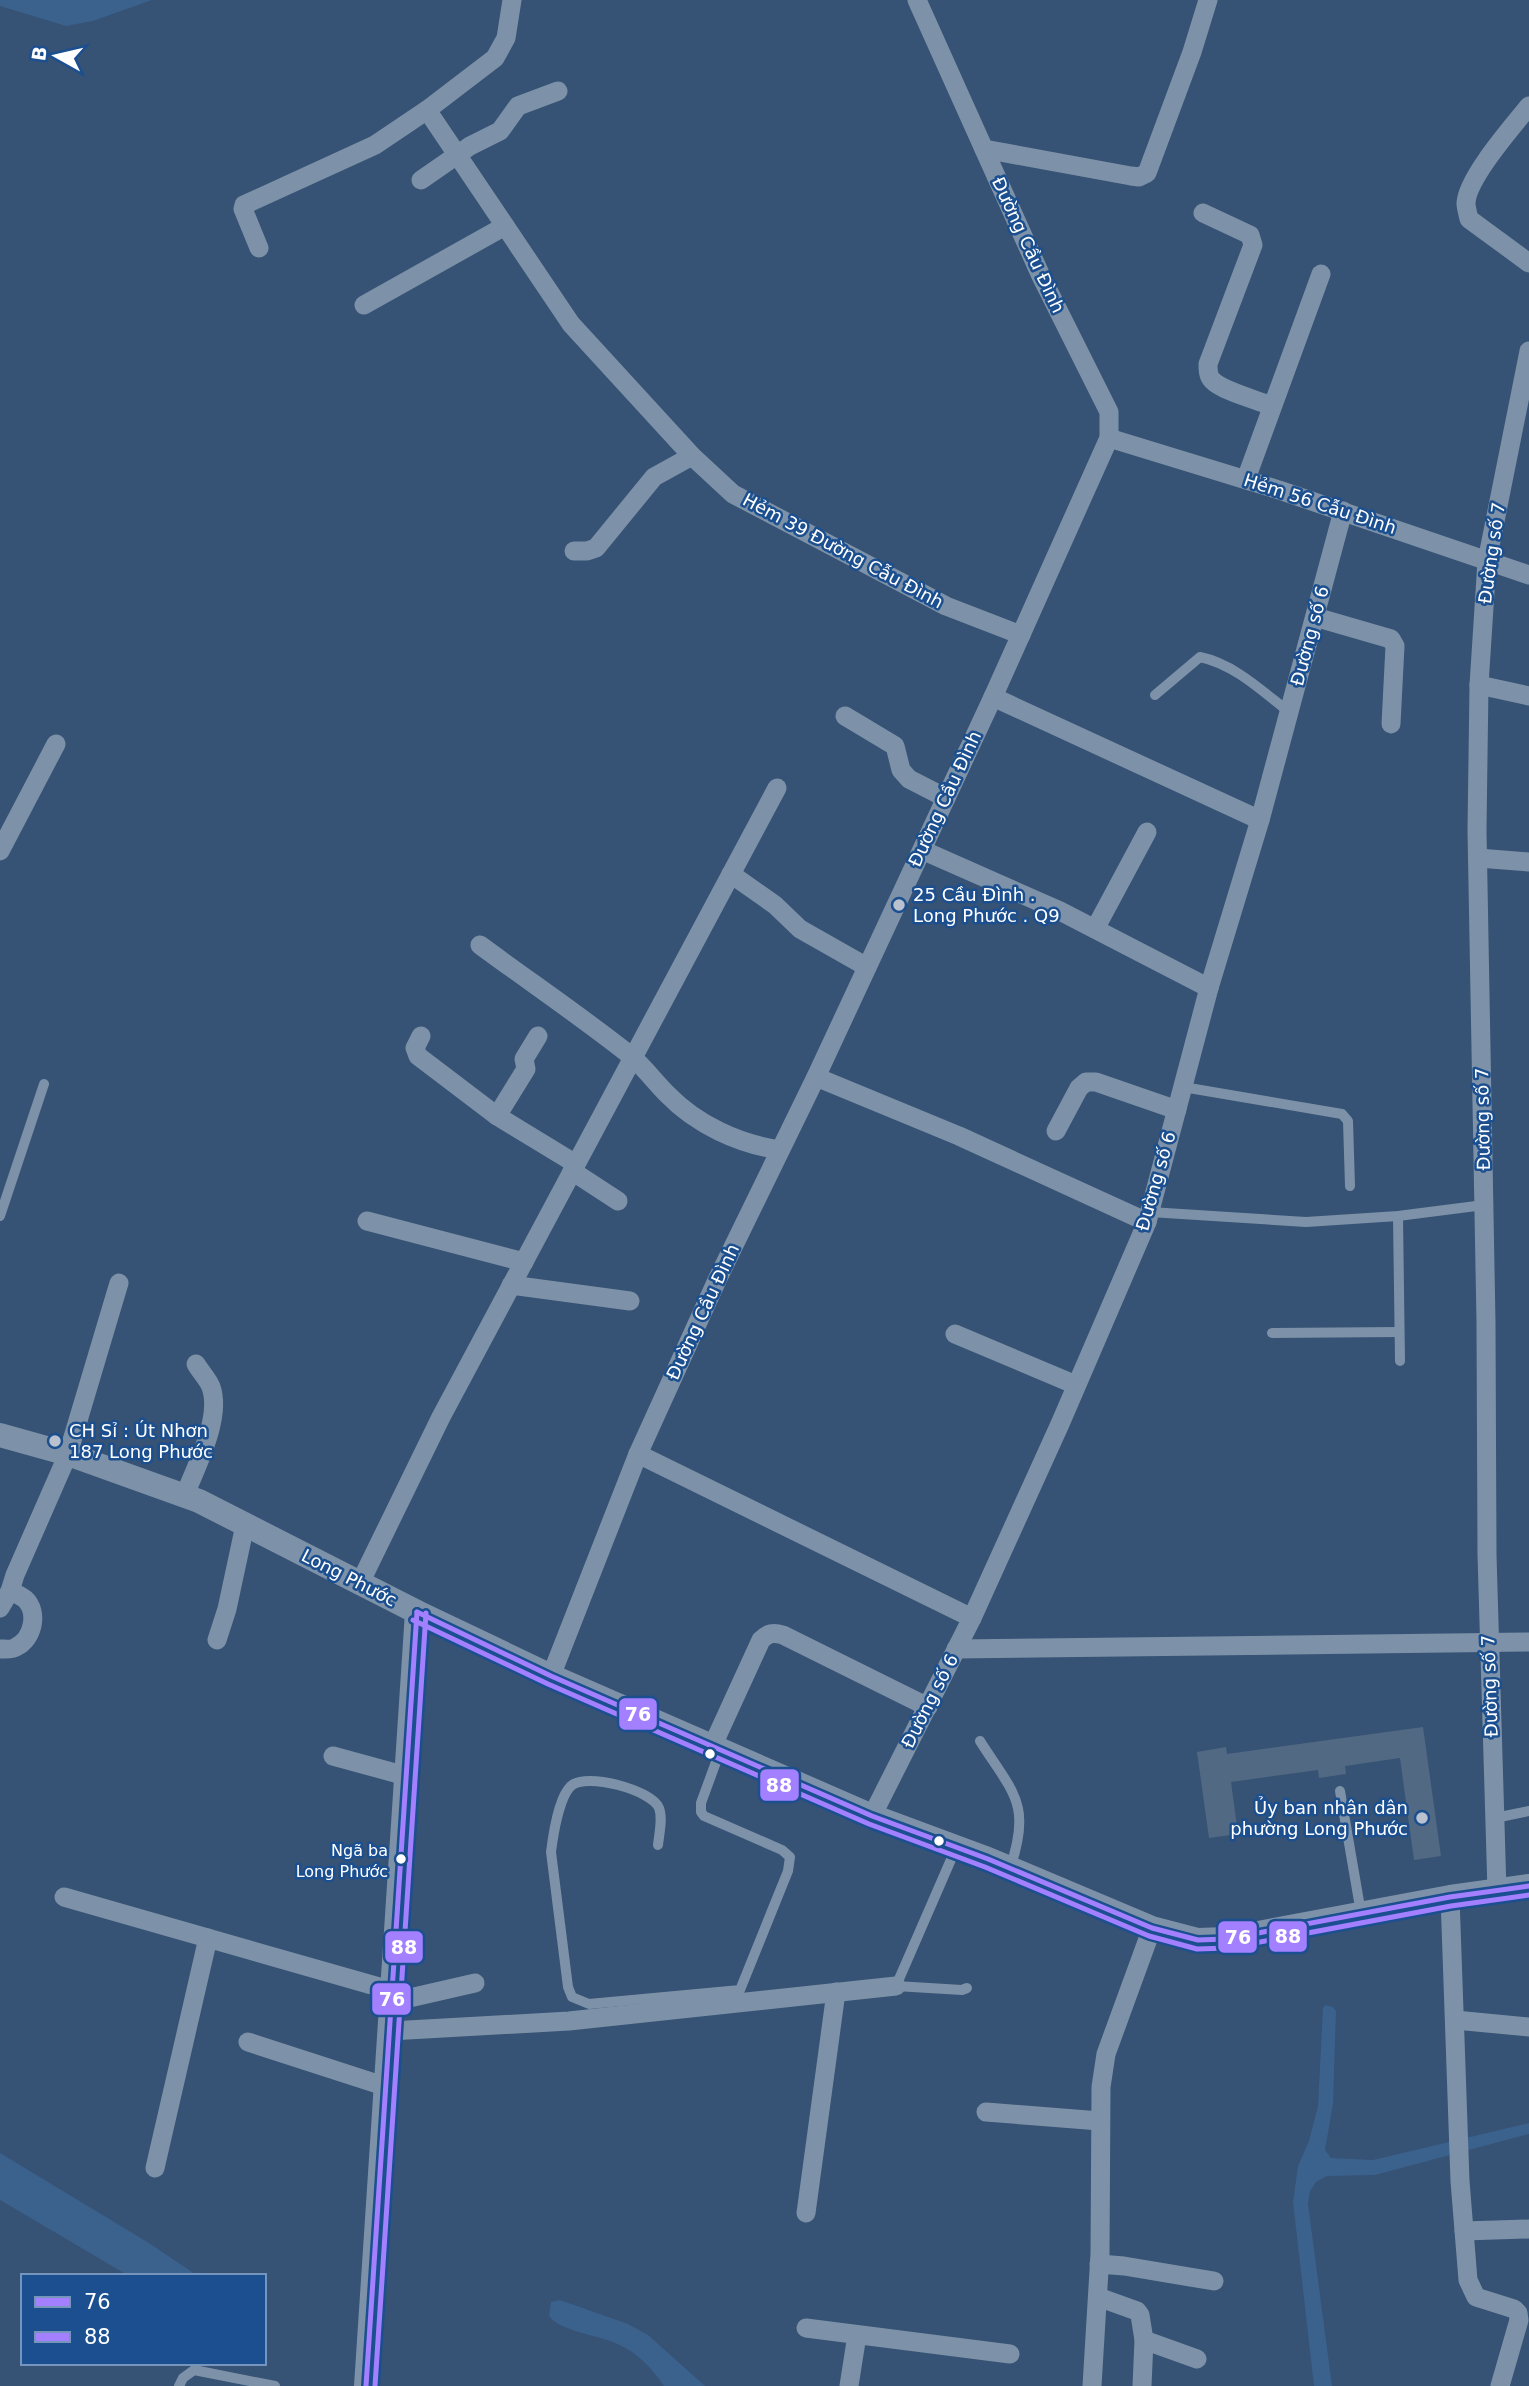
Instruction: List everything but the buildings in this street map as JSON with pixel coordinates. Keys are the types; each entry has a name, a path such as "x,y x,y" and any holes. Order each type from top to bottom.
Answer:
{"street":[{"path":"259,248 243,209 247,202 369,148 427,110 495,58 506,38 512,0"},
{"name":"Đường Cầu Đình","path":"551,1676 638,1454 718,1278 816,1077 993,697 1109,438 1109,412 1041,276 917,0"},
{"path":"985,149 1131,176 1139,177 1147,173 1192,52 1208,0"},
{"path":"421,180 456,155 500,131 518,106 558,91"},
{"path":"1529,106 1503,137 1471,186 1466,203 1469,219 1529,263"},
{"name":"Hẻm 39 Đường Cẫu Đình","path":"427,110 583,339 692,456 733,494 946,606 1021,635"},
{"path":"1203,213 1250,235 1253,245 1208,364 1208,373 1211,380 1220,386 1272,406"},
{"path":"364,305 505,226"},
{"path":"1246,479 1321,274"},
{"name":"Đường số 7","path":"1497,1891 1489,1643 1478,858 1479,685 1487,561 1529,351"},
{"name":"Hẻm 56 Cẫu Đình","path":"1109,438 1343,510 1529,575"},
{"path":"574,551 596,548 654,477 692,456"},
{"name":"Đường số 6","path":"872,1816 972,1618 1060,1424 1148,1217 1209,988 1260,820 1343,510"},
{"path":"1315,617 1391,639 1395,646 1391,723"},
{"path":"1479,685 1529,696"},
{"path":"993,697 1260,820"},
{"path":"845,716 895,746 901,770 909,779 946,798"},
{"path":"0,851 56,744"},
{"path":"360,1583 511,1285 777,788"},
{"path":"1096,929 1147,832"},
{"path":"922,850 1060,911 1209,988"},
{"path":"1478,858 1529,862"},
{"path":"731,874 775,905 800,929 867,967"},
{"path":"480,945 633,1058 670,1097 701,1120 735,1139 780,1150"},
{"path":"421,1036 415,1048 418,1056 497,1116 618,1201"},
{"path":"497,1116 526,1069 524,1059 538,1036"},
{"path":"816,1077 1148,1217"},
{"path":"1056,1131 1079,1088 1086,1082 1096,1082 1177,1110"},
{"path":"367,1221 524,1262"},
{"path":"0,1608 10,1591 68,1454 118,1283"},
{"path":"511,1285 630,1301"},
{"path":"955,1334 1076,1385"},
{"path":"185,1495 213,1416 211,1387 195,1364"},
{"name":"Long Phước","path":"0,1435 68,1454 185,1495 551,1676 872,1816 956,1847 1152,1928 1191,1939 1210,1940 1450,1897 1529,1886"},
{"path":"638,1454 972,1618"},
{"path":"217,1640 230,1597 245,1525"},
{"path":"0,1649 15,1648 25,1641 33,1629 32,1613 27,1601 10,1591"},
{"path":"366,2386 417,1612"},
{"path":"716,1748 761,1640 766,1634 783,1635 928,1707"},
{"path":"956,1649 1529,1642"},
{"path":"333,1756 407,1776"},
{"path":"64,1897 208,1938 393,1997 475,1983"},
{"path":"1450,1897 1458,2132 1468,2280 1476,2297 1514,2309 1519,2320 1500,2386"},
{"path":"1092,2386 1100,2264 1101,2087 1106,2054 1152,1928"},
{"path":"155,2168 208,1938"},
{"path":"390,2031 569,2021 895,1986"},
{"path":"806,2213 836,1992"},
{"path":"1455,2020 1529,2027"},
{"path":"248,2042 387,2087"},
{"path":"986,2112 1100,2121"},
{"path":"1464,2231 1529,2229"},
{"path":"1100,2264 1214,2281"},
{"path":"1098,2297 1137,2311 1140,2315 1144,2340 1142,2386"},
{"path":"806,2328 1010,2354"},
{"path":"849,2386 857,2335"},
{"path":"1144,2340 1197,2359"}],"lane":[{"path":"1155,695 1200,657 1214,660 1229,668 1289,712"},
{"path":"0,1216 44,1084"},
{"path":"1183,1087 1342,1114 1348,1121 1350,1186"},
{"path":"1148,1217 1306,1222 1398,1216 1484,1205"},
{"path":"1398,1216 1400,1361"},
{"path":"1272,1333 1399,1332"},
{"path":"980,1741 1019,1807 1019,1842 1010,1869"},
{"path":"658,1845 660,1809 653,1799 604,1781 578,1782 569,1787 553,1833 551,1852 568,1987 572,1997 589,2004 740,1990 791,1863 790,1857 782,1850 704,1816 701,1812 716,1748"},
{"path":"1340,1791 1361,1914"},
{"path":"1494,1818 1529,1811"},
{"path":"956,1847 895,1986 962,1990 967,1988"},
{"path":"179,2386 183,2378 194,2370 275,2386"}],"water":[{"path":"0,0 152,0 93,21 66,26 0,6"},
{"path":"1325,2005 1336,2011 1333,2104 1325,2150 1331,2158 1373,2160 1529,2123 1529,2134 1375,2175 1327,2176 1316,2182 1310,2191 1308,2204 1332,2386 1314,2386 1293,2202 1298,2166 1309,2141 1318,2106"},
{"path":"0,2153 195,2274 126,2274 0,2200"},
{"path":"560,2300 628,2324 648,2335 705,2386 664,2386 649,2366 630,2351 554,2321 549,2316 551,2302"}],"transit line":[{"name":"76","path":"417,1612 551,1676 872,1816 988,1859 1152,1928 1198,1940 1226,1939 1450,1897 1529,1886"},
{"name":"76","path":"366,2386 417,1612"},
{"name":"88","path":"375,2386 426,1613"},
{"name":"88","path":"413,1620 548,1684 869,1824 985,1867 1149,1936 1197,1949 1228,1948 1451,1906 1529,1895"}],"place":[{"name":"25 Cầu Đình . Long Phước . Q9","path":"899,905"},
{"name":"CH Sỉ : Út Nhơn 187 Long Phước","path":"55,1441"},
{"name":"Ủy ban nhân dân phường Long Phước","path":"1422,1818"},
{"name":"Ngã ba Long Phước","path":"401,1859"}]}
